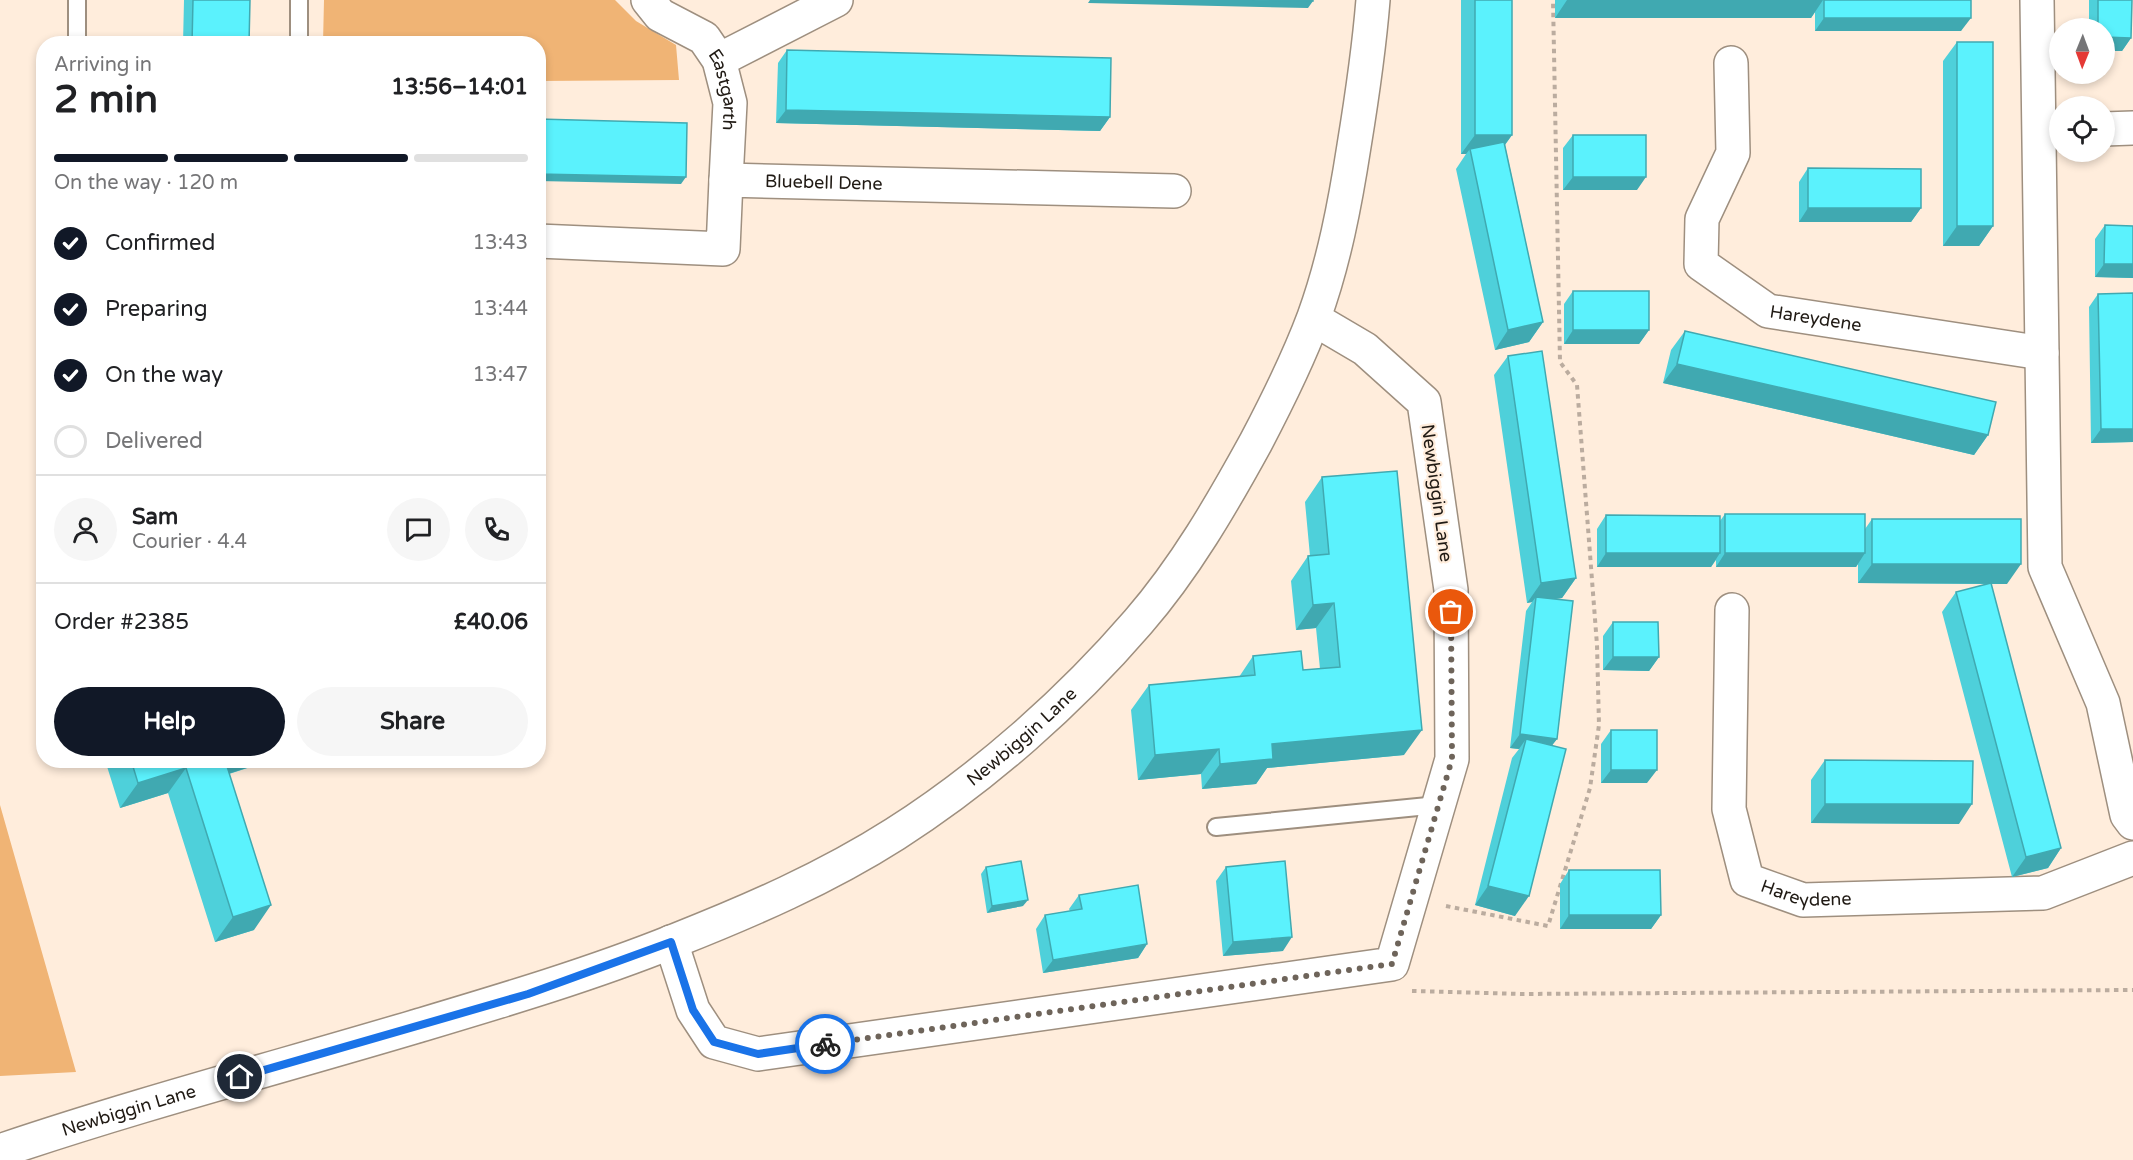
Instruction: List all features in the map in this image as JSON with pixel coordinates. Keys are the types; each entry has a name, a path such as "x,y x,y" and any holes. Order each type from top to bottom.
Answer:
{"street":[{"name":"Eastgarth","path":"648,0 660,15 704,38 719,60 730,103 726,180"},
{"path":"719,60 836,0"},
{"name":"Newbiggin Lane","path":"0,1151 132,1109 528,994 671,942 819,877 894,835 955,793 1029,733 1139,621 1192,550 1236,478 1277,402 1314,319 1345,208 1368,59 1373,0"},
{"path":"2037,0 2049,132 2042,353 2045,567 2103,703 2127,815 2133,823"},
{"name":"Hareydene","path":"1731,63 1733,153 1702,219 1701,264 1768,311 2042,353"},
{"path":"2115,129 2133,128"},
{"path":"546,241 723,249 726,180"},
{"name":"Bluebell Dene","path":"726,180 1174,191"},
{"name":"Newbiggin Lane","path":"1314,319 1365,349 1424,402 1451,590 1452,759 1392,964"},
{"name":"Hareydene","path":"1732,610 1729,808 1747,880 1803,900 2043,893 2133,858"},
{"path":"671,942 693,1010 714,1042 758,1054 1392,964"}],"lane":[{"path":"77,0 77,36"},
{"path":"299,0 299,36"},
{"path":"1216,827 1438,805"}],"path":[{"path":"1411,899 1548,926 1590,788 1599,725 1597,645 1577,385 1560,362 1553,0"},
{"path":"1392,964 1413,993 2133,990"}],"shaded area":[{"path":"324,0 615,0 636,21 676,45 679,80 546,81 546,36 323,36"},
{"path":"0,805 76,1072 0,1076"}],"building":[{"path":"193,0 250,0 249,36 192,36"},
{"path":"1252,0 1313,0 1313,1"},
{"path":"1475,0 1512,0 1512,135 1475,135"},
{"path":"1824,0 1971,0 1971,18 1824,18"},
{"path":"2098,0 2132,0 2131,38 2115,37 2115,18 2098,18"},
{"path":"1957,42 1993,42 1993,226 1957,226"},
{"path":"787,50 1111,58 1110,117 786,110"},
{"path":"546,119 687,123 686,177 546,174"},
{"path":"1573,135 1646,135 1646,177 1573,177"},
{"path":"1504,142 1543,322 1508,330 1470,149"},
{"path":"1808,168 1921,169 1921,208 1808,208"},
{"path":"2105,225 2133,226 2133,264 2104,264"},
{"path":"1573,291 1649,291 1649,330 1573,330"},
{"path":"2133,293 2133,429 2101,429 2098,294"},
{"path":"1685,331 1996,402 1988,435 1677,364"},
{"path":"1542,351 1576,578 1541,583 1508,356"},
{"path":"1397,471 1422,730 1272,744 1273,759 1220,764 1219,749 1155,755 1149,685 1255,675 1253,656 1301,651 1303,670 1340,667 1334,603 1313,605 1308,556 1329,554 1322,477"},
{"path":"1725,514 1865,514 1865,553 1725,553"},
{"path":"1606,515 1720,516 1720,553 1606,553"},
{"path":"1872,519 2021,519 2021,564 1872,564"},
{"path":"1991,583 2061,848 2026,857 1956,592"},
{"path":"1536,597 1573,601 1557,739 1520,734"},
{"path":"1613,622 1658,622 1659,657 1613,657"},
{"path":"1611,730 1657,730 1657,770 1611,770"},
{"path":"1526,739 1566,749 1529,896 1488,886"},
{"path":"1825,760 1973,761 1972,804 1825,804"},
{"path":"133,768 186,768 138,783"},
{"path":"186,768 228,768 271,905 233,917"},
{"path":"1021,861 1028,900 992,906 986,867"},
{"path":"1285,861 1292,937 1233,942 1226,867"},
{"path":"1569,870 1660,870 1661,915 1569,915"},
{"path":"1138,885 1147,944 1053,960 1045,915 1082,909 1079,895"}],"way so far":[{"path":"825,1044 1392,964 1452,759 1451,612"}],"route":[{"path":"240,1077 528,994 671,942 693,1010 714,1042 758,1054 825,1044"}]}
